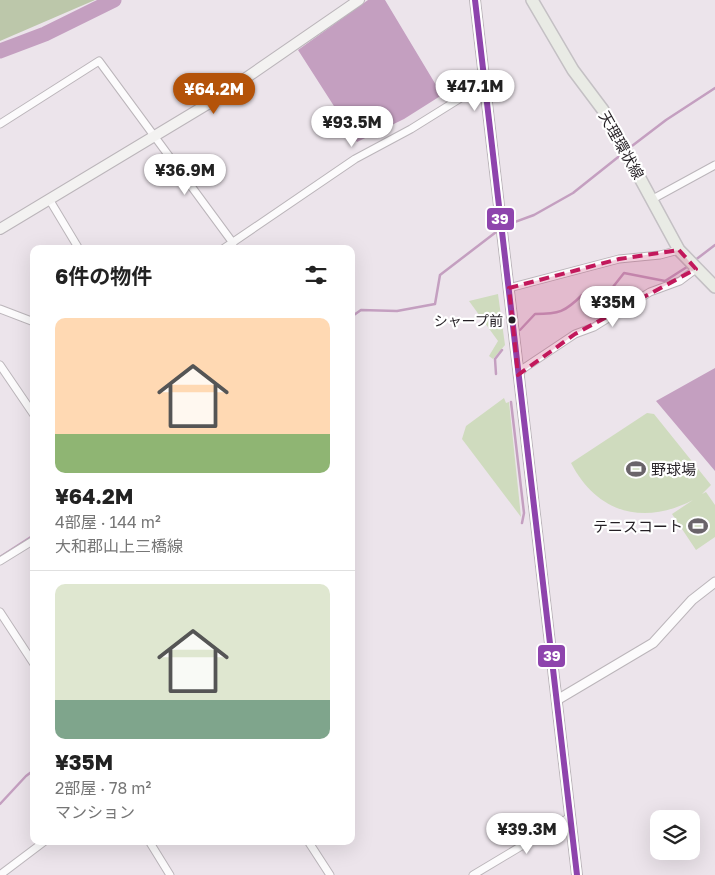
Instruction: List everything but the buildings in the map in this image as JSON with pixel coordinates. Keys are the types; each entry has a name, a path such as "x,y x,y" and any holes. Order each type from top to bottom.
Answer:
{"main road":[{"path":"0,229 211,102 360,0"},
{"path":"475,0 576,875"},
{"name":"天理環状線","path":"532,0 573,70 603,110 679,250 696,270 715,287"}],"street":[{"path":"0,124 99,62 233,243"},
{"path":"230,245 355,159 480,86 485,86"},
{"path":"651,200 715,165"},
{"path":"49,199 77,245"},
{"path":"509,288 619,259 679,250"},
{"path":"518,375 575,334 594,328 650,292 680,281 696,270"},
{"path":"0,309 30,320"},
{"path":"0,365 30,409"},
{"path":"0,561 30,542"},
{"path":"557,700 653,643 692,600 715,582"},
{"path":"0,612 30,658"},
{"path":"473,875 570,817"},
{"path":"0,875 11,872 41,845"},
{"path":"151,845 170,875"},
{"path":"311,845 330,875"}],"highlighted area":[{"path":"679,250 696,269 575,334 518,375 509,288 619,259"}],"green space":[{"path":"0,0 95,0 0,41"},
{"path":"498,294 505,345 493,359 489,356 498,341 469,301"},
{"path":"504,398 506,403 509,402 521,517 462,439 466,426"},
{"name":"野球場","path":"647,413 654,414 711,485 702,494 706,492 715,505 715,537 696,550 672,514 693,500 674,508 656,512 639,513 623,510 608,504 594,494 571,463"}],"shaded area":[{"path":"368,0 385,0 442,95 404,119 357,142 298,50"},
{"path":"715,368 715,471 656,401"}],"waterway":[{"path":"0,51 45,34 114,0"},
{"path":"628,149 666,120 715,88"},
{"path":"504,226 534,215 573,193 622,154"},
{"path":"355,314 361,310 397,311 435,304 440,275 500,229"},
{"path":"694,261 715,245"},
{"path":"520,330 535,314 561,311 582,295 605,297 624,273 665,281 690,265"},
{"path":"496,374 495,359 502,350"},
{"path":"511,402 524,513 522,523"},
{"path":"0,557 30,538"},
{"path":"0,804 30,773"}],"transit line":[{"name":"39","path":"475,0 577,875"}],"place":[{"name":"シャープ前","path":"512,320"},
{"name":"野球場","path":"636,469"},
{"name":"テニスコート","path":"698,526"}]}
